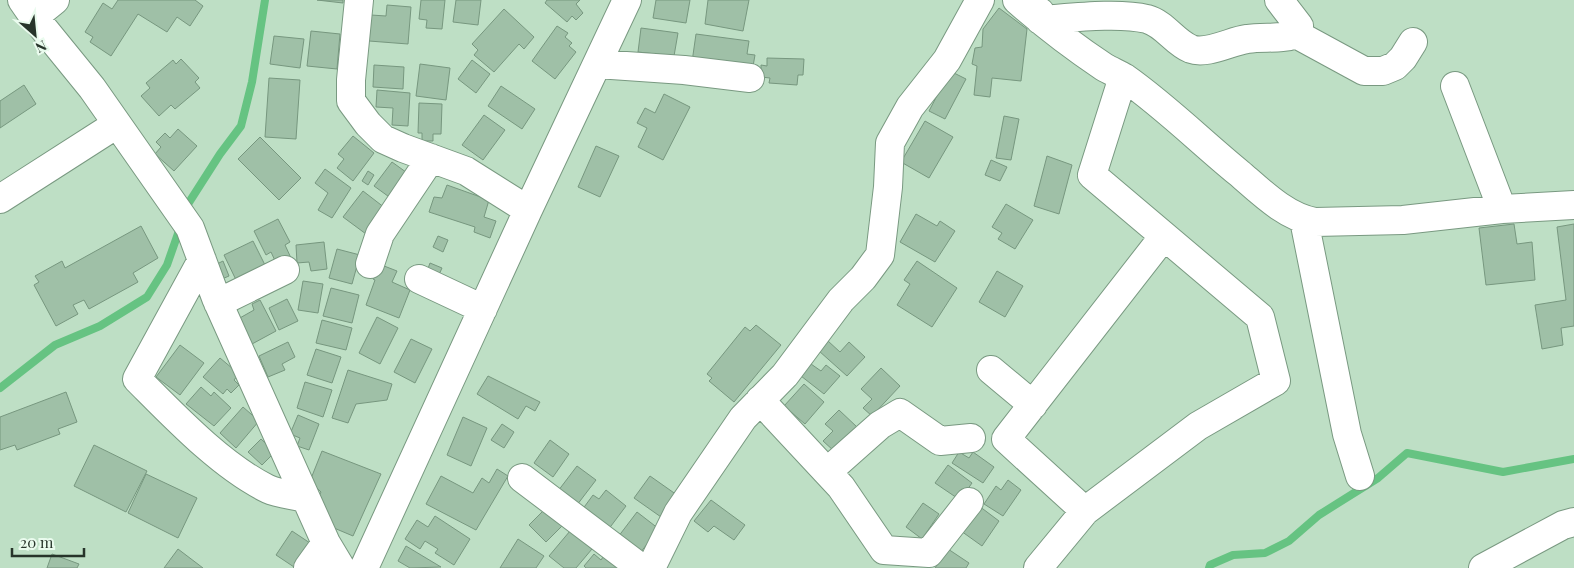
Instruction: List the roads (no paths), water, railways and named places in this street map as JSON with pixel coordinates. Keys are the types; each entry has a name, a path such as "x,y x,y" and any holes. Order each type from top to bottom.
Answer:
{"street":[{"path":"55,0 28,8 92,88 190,228 218,303 326,544 341,568"},
{"path":"359,0 351,80 351,101 368,124 383,138 403,148 466,171 528,210"},
{"path":"364,568 528,210 628,0"},
{"path":"651,568 682,507 743,418 785,375 841,300 880,255 888,187 890,143 910,107 947,60 980,0"},
{"path":"1016,0 1040,10 1146,19 1160,24 1177,40 1192,50 1213,49 1245,39 1273,36 1287,38 1296,34 1299,26 1279,0"},
{"path":"1040,10 1106,68 1124,77 1258,189 1294,216 1304,220 1315,222 1403,220 1502,209 1574,205"},
{"path":"1296,34 1364,71 1383,71 1395,66 1403,58 1413,42"},
{"path":"597,64 684,70 750,78"},
{"path":"1038,568 1084,511 1198,426 1276,382 1260,317 1092,174 1124,77"},
{"path":"1455,86 1502,209"},
{"path":"0,199 117,124"},
{"path":"370,264 380,234 431,158"},
{"path":"1304,220 1347,434 1360,476"},
{"path":"1084,511 1006,439 1164,236"},
{"path":"202,260 137,379 184,426 241,474 270,490 305,498"},
{"path":"218,303 284,270"},
{"path":"418,279 483,309"},
{"path":"991,370 1033,405"},
{"path":"760,400 841,488 884,550 929,553 969,502"},
{"path":"827,472 880,425 900,413 940,441 971,438"},
{"path":"522,478 641,568"},
{"path":"1483,568 1574,522"},
{"path":"308,568 326,544"}],"waterway":[{"path":"186,211 188,204 220,154 241,126 252,82 265,0"},
{"path":"0,388 55,345 100,326 147,297 167,265 181,225"},
{"path":"1209,568 1210,565 1233,555 1265,553 1289,541 1319,515 1378,478 1407,453 1503,472 1574,459"}]}
